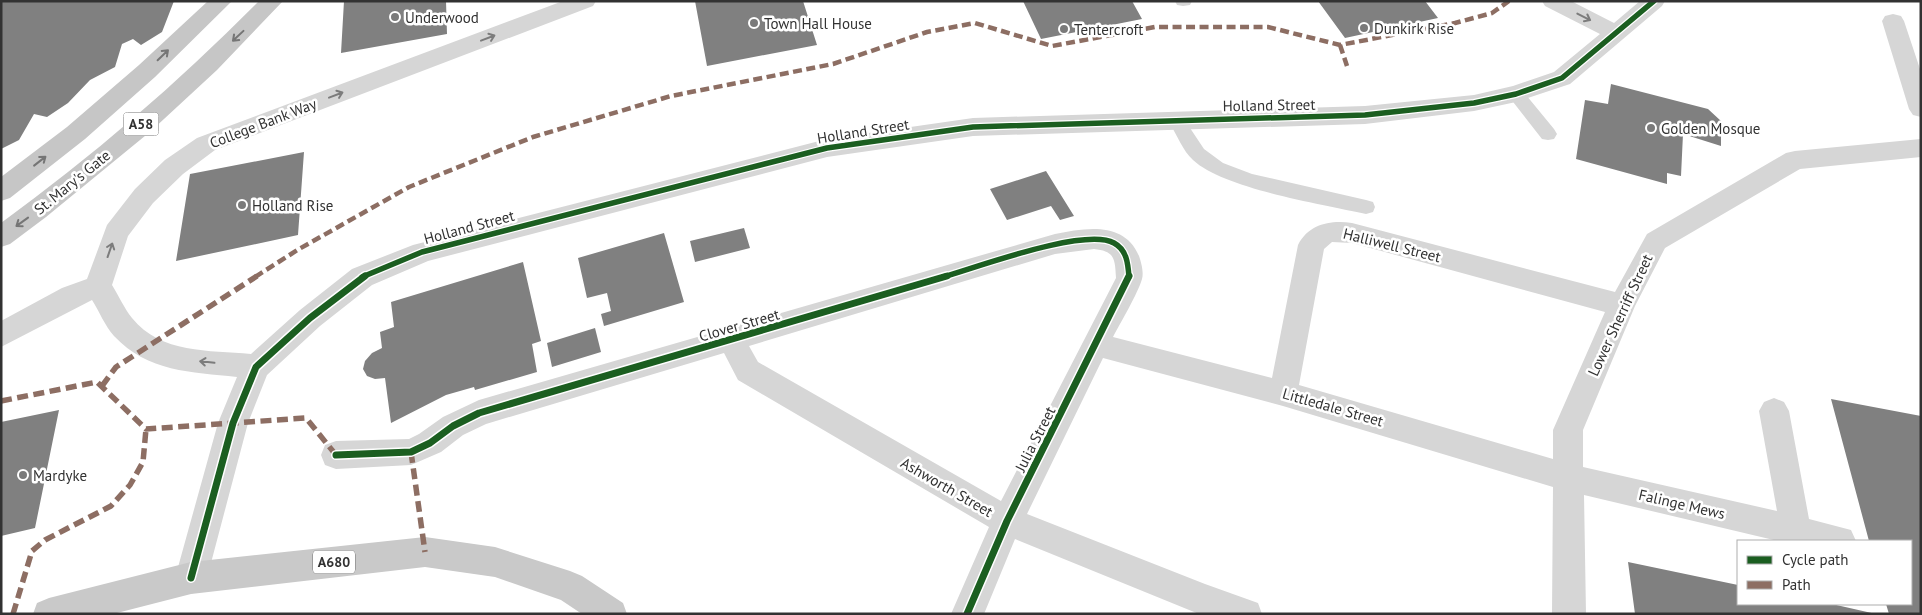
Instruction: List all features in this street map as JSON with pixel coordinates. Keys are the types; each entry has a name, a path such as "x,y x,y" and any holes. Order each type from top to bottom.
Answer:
{"highway":[{"name":"A58","path":"1,191 90,121 147,71 220,1"},
{"name":"St. Mary's Gate","path":"1,237 52,200 165,104 272,1"}],"main road":[{"name":"A680","path":"50,614 191,578 425,552 495,562 570,587 611,614"}],"street":[{"name":"College Bank Way","path":"98,286 116,232 144,196 174,167 206,144 585,1"},
{"path":"1553,1 1616,33"},
{"name":"Holland Street","path":"191,578 234,423 256,367 310,318 362,277 422,252 827,148 973,127 1365,115 1474,103 1516,94 1562,78 1654,1"},
{"path":"1893,21 1921,109"},
{"name":"Lower Sherriff Street","path":"1569,614 1568,430 1622,305 1656,241 1795,160 1921,148"},
{"name":"Halliwell Street","path":"1283,392 1311,245 1318,237 1327,232 1352,233 1622,305"},
{"name":"Clover Street","path":"336,456 411,452 430,443 453,426 479,413 1076,239 1105,239 1122,249 1130,264 1129,278"},
{"name":"Julia Street","path":"967,614 1007,521 1129,278"},
{"path":"1,336 72,296 98,286 123,327 152,351 178,359 256,367"},
{"name":"Ashworth Street","path":"731,340 748,371 1007,521 1205,600 1246,614"},
{"name":"Littledale Street","path":"1097,344 1283,392 1567,477"},
{"path":"1774,411 1796,531"},
{"name":"Falinge Mews","path":"1567,477 1836,540"}],"lane":[{"path":"1516,94 1548,134"},
{"path":"1176,120 1198,154 1217,168 1250,180 1366,207"}],"building":[{"path":"1,1 174,1 162,32 141,45 133,39 122,44 115,67 90,80 68,103 47,117 34,114 19,140 1,149"},
{"name":"Underwood","path":"344,1 446,1 447,34 341,53"},
{"name":"Town Hall House","path":"695,1 803,1 817,45 707,66"},
{"name":"Tentercroft","path":"1023,1 1132,1 1142,19 1041,39"},
{"name":"Dunkirk Rise","path":"1318,1 1425,1 1438,18 1345,38"},
{"name":"Golden Mosque","path":"1611,84 1708,109 1721,121 1721,146 1683,134 1681,176 1667,173 1667,184 1576,159 1585,100 1608,104"},
{"name":"Holland Rise","path":"304,152 298,235 176,261 190,174"},
{"path":"1046,171 1074,216 1060,220 1051,206 1007,220 990,189"},
{"path":"744,228 750,248 695,262 690,241"},
{"path":"664,233 684,302 604,326 601,314 611,311 607,293 587,298 578,258"},
{"path":"523,262 541,341 532,344 537,372 475,390 474,387 446,395 391,423 385,378 375,379 367,376 363,369 365,361 372,353 382,348 380,332 394,327 391,302"},
{"path":"595,328 601,352 552,367 547,343"},
{"path":"1831,399 1921,416 1921,614 1889,614 1886,605 1912,605 1912,540 1869,540"},
{"name":"Mardyke","path":"59,410 35,528 1,536 1,422"},
{"path":"1628,562 1737,585 1737,605 1836,605 1876,614 1635,614"}],"marked path":[{"path":"102,386 116,367 172,329 299,249 409,187 533,137 671,96 833,64 927,32 975,23 1052,46 1155,27 1268,27 1340,45 1455,23 1492,13 1509,1"},
{"path":"1340,45 1347,66"},
{"path":"1,401 97,382 146,429 306,418 336,455"},
{"path":"13,614 32,551 45,540 111,506 130,485 143,462 146,429"},
{"path":"411,452 425,552"}],"cycle path":[{"path":"191,578 233,423 256,367 310,318 362,277 422,252 827,148 973,127 1365,115 1474,103 1516,94 1562,78 1654,1"},
{"path":"336,455 411,452 430,443 453,426 479,413 1055,244 1081,239 1106,240 1116,244 1123,251 1128,262 1129,278 1007,521 967,614"}],"place":[{"name":"Underwood","path":"395,17"},
{"name":"Town Hall House","path":"754,23"},
{"name":"Dunkirk Rise","path":"1364,28"},
{"name":"Tentercroft","path":"1064,29"},
{"name":"Golden Mosque","path":"1651,128"},
{"name":"Holland Rise","path":"242,205"},
{"name":"Mardyke","path":"23,475"}]}
